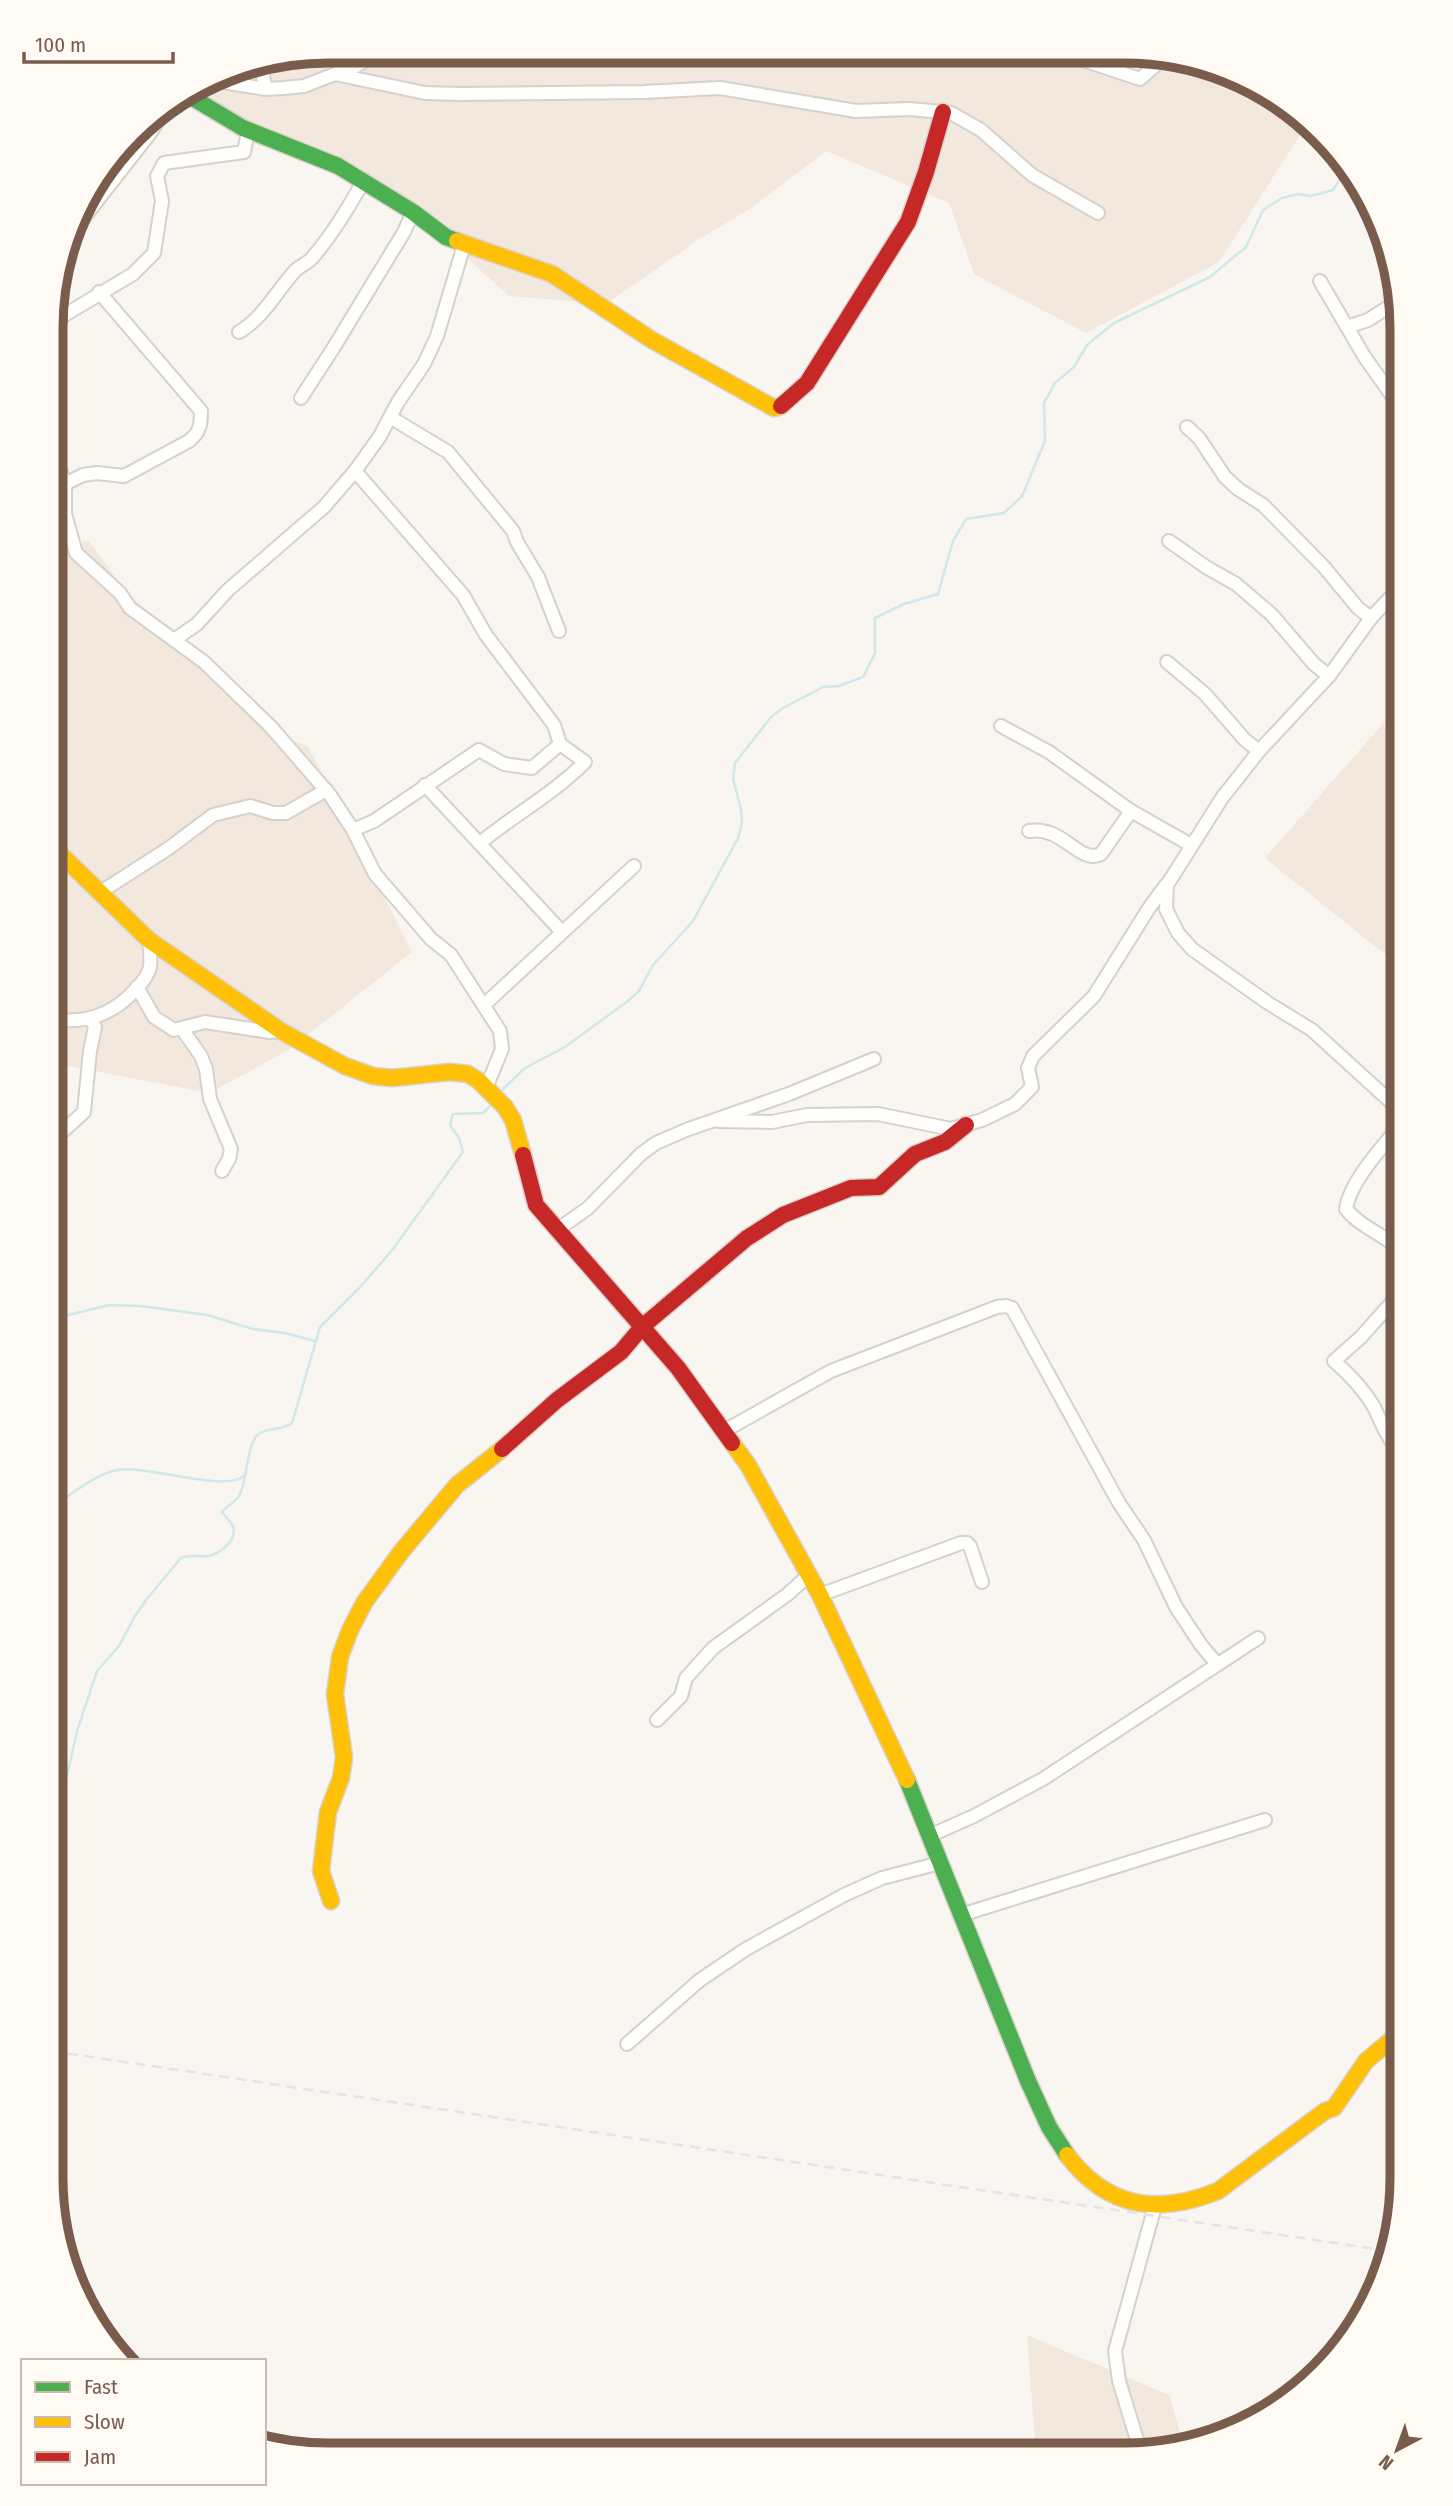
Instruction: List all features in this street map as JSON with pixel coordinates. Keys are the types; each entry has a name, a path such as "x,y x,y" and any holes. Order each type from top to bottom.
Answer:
{"street":[{"path":"227,83 265,89 304,86 359,63"},
{"path":"1092,63 1140,79 1156,65"},
{"path":"262,72 265,89"},
{"path":"335,74 425,93 544,94 720,88 844,110 909,109 951,113 981,130 1032,175 1098,213"},
{"path":"195,99 248,131 338,166 364,180 446,237 552,274 652,340 702,366 764,405 774,408 783,406 807,383 908,222 943,112"},
{"path":"93,206 153,129"},
{"path":"64,315 133,274 155,253 162,201 157,176 164,163 244,152 248,131"},
{"path":"239,332 250,326 296,269 309,261 335,230 364,180"},
{"path":"301,398 383,267 413,212"},
{"path":"174,640 197,624 228,590 324,507 355,471 424,364 437,336 464,245"},
{"path":"1320,281 1364,356 1390,393"},
{"path":"65,484 83,475 97,473 124,476 189,441 198,434 201,424 201,411 99,292"},
{"path":"1347,327 1368,320 1389,307"},
{"path":"390,417 448,452 513,531 538,577 559,631"},
{"path":"1187,427 1199,438 1225,477 1263,505 1324,567 1358,608 1371,618"},
{"path":"355,471 463,595 486,635 554,724 560,744 584,762 562,785 517,813 480,844"},
{"path":"63,479 65,514 76,553 107,580 142,619 204,662 271,727 326,790 353,830 375,874 431,939 451,955 500,1031 502,1049 494,1096"},
{"path":"1169,541 1206,567 1237,584 1272,615 1314,664 1329,676"},
{"path":"718,1121 772,1122 807,1115 878,1114 951,1129 982,1121 1015,1104 1032,1087 1028,1068 1033,1055 1094,996 1222,797 1259,751 1329,676 1371,618 1390,598"},
{"path":"1167,662 1205,694 1245,740 1259,751"},
{"path":"1001,726 1049,752 1131,811 1191,845"},
{"path":"353,830 374,821 479,750 504,764 532,768 560,744"},
{"path":"425,785 562,932"},
{"path":"99,893 169,848 213,815 250,806 273,813 286,813 326,790"},
{"path":"1030,831 1042,829 1055,834 1088,856 1095,857 1101,854 1131,811"},
{"path":"63,857 149,940 281,1031 361,1073 391,1078 427,1073 468,1074 494,1096 513,1120 536,1205 643,1326 724,1432 748,1465 820,1595 898,1757 1050,2130 1080,2171 1097,2184 1138,2203 1155,2206 1200,2199 1218,2191 1325,2111 1334,2108 1366,2061 1390,2041"},
{"path":"484,1005 634,866"},
{"path":"1167,885 1166,909 1178,933 1192,949 1268,1003 1312,1030 1390,1101"},
{"path":"63,1020 91,1018 114,1009 137,987 150,969 149,940"},
{"path":"137,987 154,1017 174,1030 205,1021 270,1032 281,1031"},
{"path":"63,1131 83,1112 95,1027 91,1018"},
{"path":"182,1029 201,1056 206,1069 210,1099 231,1149 222,1171"},
{"path":"557,1230 588,1208 641,1154 656,1143 874,1059"},
{"path":"331,1901 322,1882 319,1863 325,1840 327,1812 343,1769 344,1755 335,1704 335,1681 343,1649 363,1603 457,1485 486,1464 557,1400 621,1352 643,1326 747,1237 783,1215 851,1188 880,1187 915,1154 945,1142 966,1125"},
{"path":"1390,1138 1348,1198 1346,1209 1353,1217 1390,1241"},
{"path":"1390,1305 1334,1361 1347,1372 1372,1404 1390,1440"},
{"path":"724,1432 831,1371 997,1307 1012,1308 1119,1503 1144,1540 1176,1607 1217,1664"},
{"path":"820,1595 961,1543 970,1546 982,1582"},
{"path":"657,1720 681,1696 686,1678 713,1648 788,1594 809,1575"},
{"path":"929,1836 974,1816 1043,1779 1258,1639"},
{"path":"961,1915 1265,1820"},
{"path":"626,2044 700,1980 746,1949 882,1878 940,1863"},
{"path":"1138,2442 1119,2381 1115,2351 1155,2206"}],"shaded area":[{"path":"328,63 1125,63 1176,68 1226,83 1272,108 1302,131 1219,262 1086,333 974,274 949,203 826,151 753,207 701,238 606,304 509,296 383,182 189,103 211,90 260,72 294,65"},
{"path":"89,541 129,596 188,645 278,735 308,746 412,952 290,1049 210,1093 63,1065 63,544"},
{"path":"1390,716 1390,958 1265,858"},
{"path":"1027,2335 1169,2395 1182,2437 1125,2443 1035,2443"}],"waterway":[{"path":"499,1093 525,1068 565,1047 639,991 653,965 693,921 738,838 742,823 733,779 735,763 771,717 783,708 823,687 839,686 863,677 875,653 875,618 904,604 938,594 953,541 966,519 1004,513 1022,496 1045,441 1044,403 1055,383 1074,367 1087,345 1114,323 1210,277 1246,247 1263,210 1282,198 1298,194 1311,196 1333,190 1342,176"},
{"path":"63,1785 97,1671 119,1646 146,1600 181,1558 212,1555 229,1543 234,1530 222,1512 239,1496 255,1437 264,1431 292,1423 320,1327 393,1249 463,1152 459,1138 450,1125 453,1114 483,1113 492,1104"},
{"path":"63,1316 109,1305 141,1306 207,1315 253,1329 285,1333 315,1341"},
{"path":"63,1500 92,1480 117,1470 130,1469 221,1481 236,1480 245,1475"}],"railway":[{"path":"63,2053 1380,2250"}],"traffic: fast":[{"path":"195,99 243,128 338,166 413,212 446,237 457,241"},
{"path":"907,1780 1028,2081 1049,2127 1067,2155"}],"traffic: slow":[{"path":"457,241 552,274 652,340 774,408 781,406"},
{"path":"63,857 149,940 281,1031 345,1066 373,1076 392,1078 450,1072 468,1074 479,1081 505,1107 513,1120 523,1155"},
{"path":"732,1443 748,1465 820,1595 907,1780"},
{"path":"331,1901 321,1871 328,1812 341,1778 344,1757 335,1694 340,1657 350,1630 364,1603 401,1552 457,1485 502,1449"},
{"path":"1067,2155 1099,2187 1117,2196 1135,2202 1155,2204 1196,2199 1218,2191 1325,2111 1334,2108 1366,2061 1390,2041"}],"traffic: jam":[{"path":"781,406 807,383 908,222 943,112"},
{"path":"502,1449 557,1400 621,1352 643,1326 747,1238 783,1215 851,1188 879,1187 915,1154 945,1142 966,1125"},
{"path":"523,1155 536,1205 678,1368 732,1443"}]}
